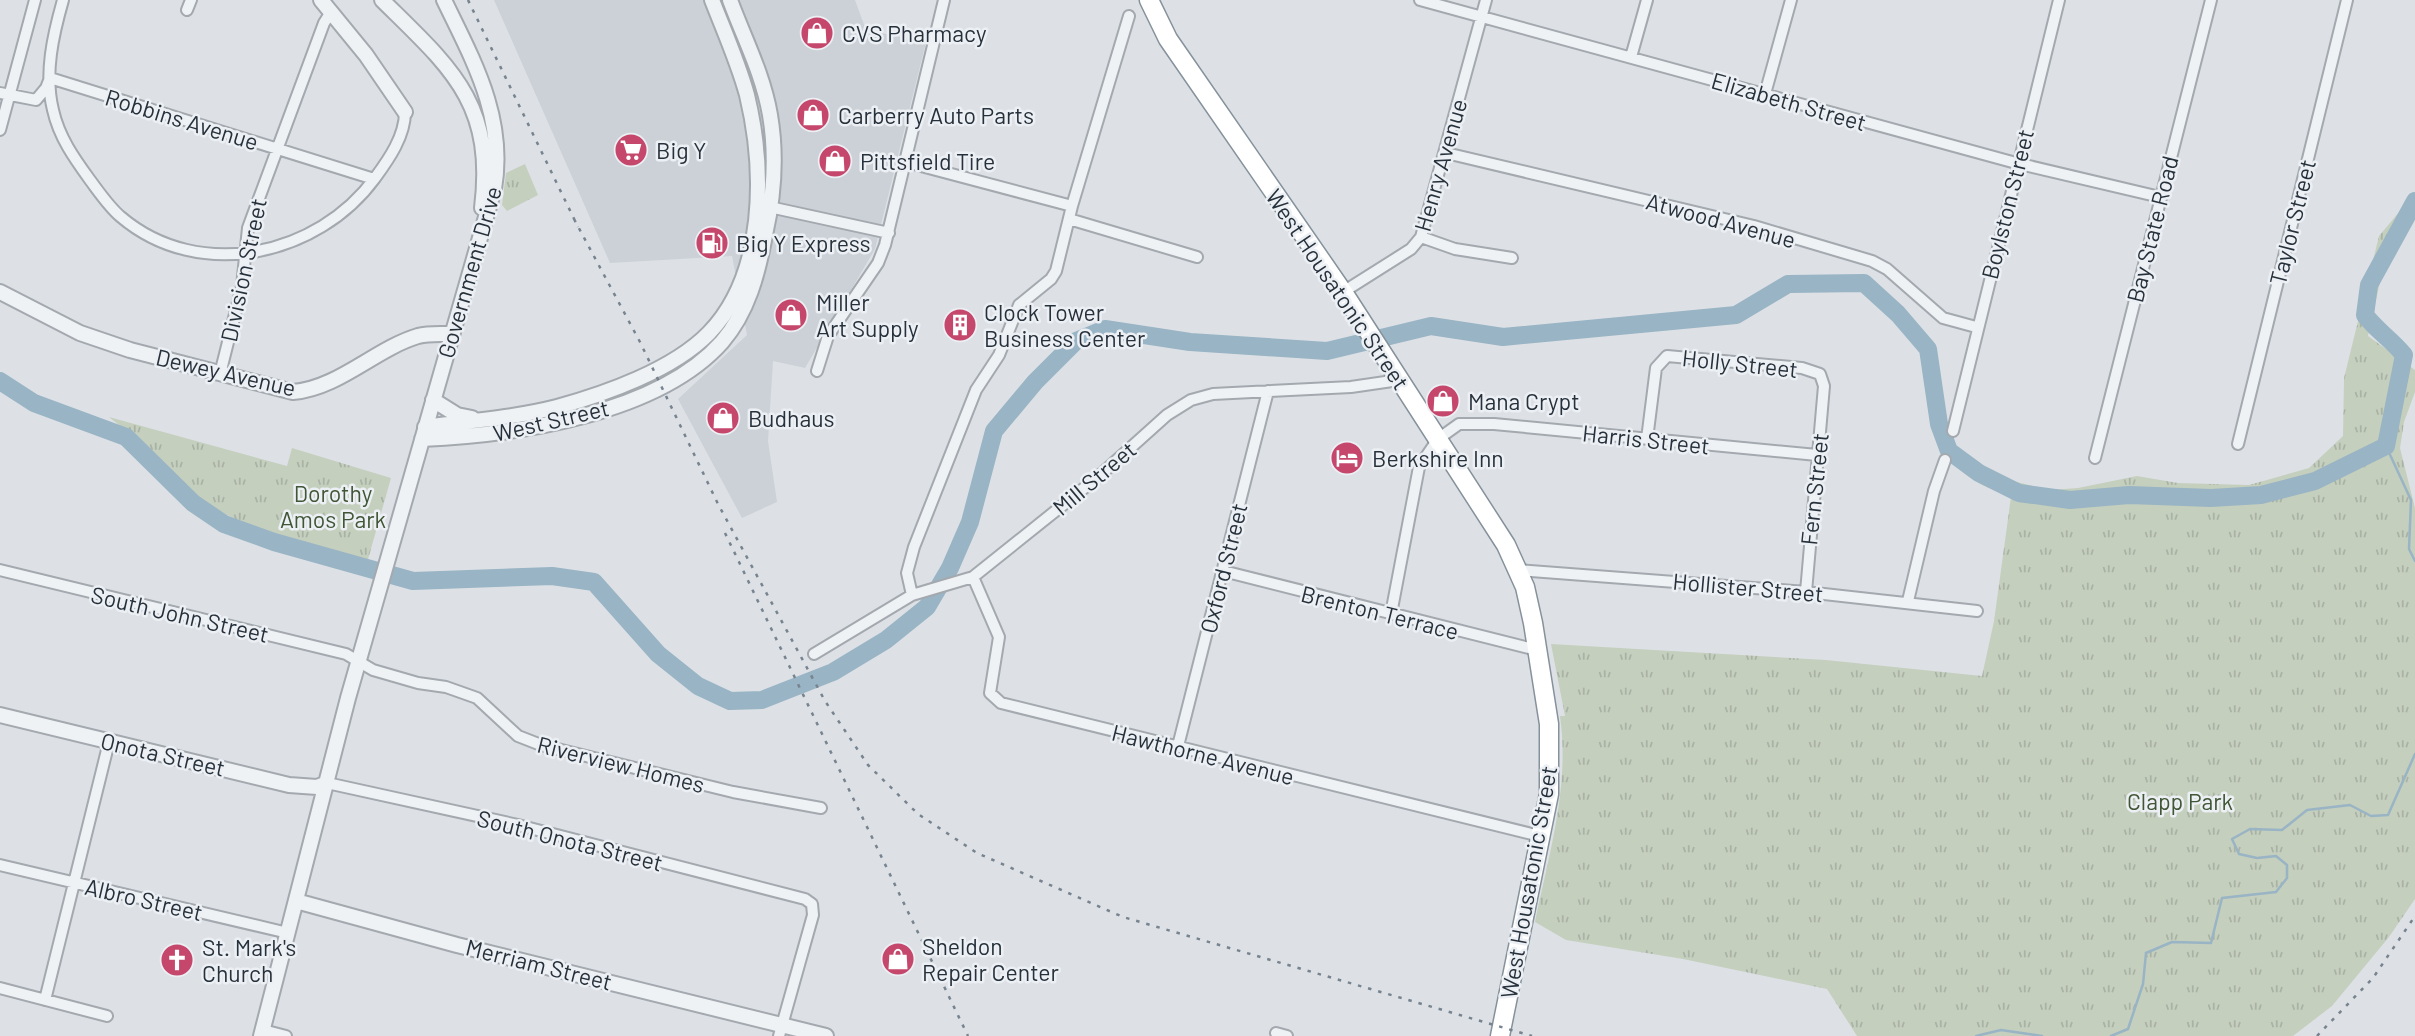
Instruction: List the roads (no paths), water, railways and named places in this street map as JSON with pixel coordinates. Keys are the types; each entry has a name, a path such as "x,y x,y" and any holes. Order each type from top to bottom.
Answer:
{"highway":[{"name":"West Housatonic Street","path":"1149,0 1168,39 1360,319 1506,545 1518,570 1529,603 1551,754 1549,794 1500,1036"}],"street":[{"path":"0,131 5,94 35,0"},
{"path":"63,0 51,51 50,78 52,109 65,146 120,216 167,243 195,251 247,253 295,242 329,225 359,200 403,129 405,112 366,55 321,0"},
{"path":"382,0 442,60 463,88 477,119 482,139 485,179 472,258"},
{"name":"Government Drive","path":"423,433 494,189 497,139 489,97 444,0"},
{"name":"West Street","path":"423,433 506,433 583,417 650,391 693,367 722,342 740,315 756,277 764,206 749,105 712,0"},
{"name":"West Street","path":"423,433 489,418 553,408 600,394 645,374 702,339 722,318 741,284 775,163 770,113 756,64 730,0"},
{"path":"817,370 828,336 878,263 889,233 944,0"},
{"name":"Elizabeth Street","path":"1420,0 2016,163 2160,197"},
{"name":"Henry Avenue","path":"1342,292 1411,249 1421,237 1486,0"},
{"path":"1631,57 1647,0"},
{"path":"1765,94 1791,0"},
{"name":"Boylston Street","path":"1952,430 2016,163 2059,0"},
{"name":"Bay State Road","path":"2095,458 2211,0"},
{"name":"Taylor Street","path":"2238,444 2347,0"},
{"name":"Division Street","path":"220,374 247,253 248,228 324,23 331,12"},
{"path":"912,595 907,573 914,547 976,390 999,355 1018,305 1051,279 1056,271 1072,206 1129,16"},
{"path":"5,94 36,100 50,78"},
{"name":"Robbins Avenue","path":"50,78 374,179"},
{"name":"Atwood Avenue","path":"1446,153 1754,226 1872,261 1887,269 1943,318 1976,327"},
{"path":"906,162 1072,206"},
{"path":"764,206 889,233"},
{"path":"1069,219 1196,257"},
{"path":"1421,237 1455,249 1512,258"},
{"name":"Dewey Avenue","path":"0,292 80,332 220,374 293,392 306,391 415,337 451,334"},
{"name":"Holly Street","path":"1647,439 1656,373 1659,362 1667,356 1700,357 1812,370 1820,374 1824,386"},
{"name":"Mill Street","path":"814,654 912,595 973,577 1098,477 1167,415 1203,396 1351,387 1396,375"},
{"name":"Fern Street","path":"1806,592 1824,386"},
{"name":"Oxford Street","path":"1178,746 1268,391"},
{"name":"West Street","path":"433,400 457,415 489,418"},
{"name":"Harris Street","path":"1438,439 1459,424 1471,422 1817,455"},
{"path":"286,1036 262,1033 358,662 423,433"},
{"path":"1391,614 1419,467 1438,439"},
{"path":"1908,601 1934,491 1945,460"},
{"name":"South John Street","path":"0,570 346,654 358,662"},
{"name":"Hollister Street","path":"1518,570 1908,601 1977,611"},
{"name":"Brenton Terrace","path":"1223,571 1537,650"},
{"name":"Hawthorne Avenue","path":"973,577 999,637 990,683 990,693 995,699 1430,812 1540,836"},
{"name":"Riverview Homes","path":"358,662 373,670 418,683 446,687 477,698 518,736 541,745 733,792 821,808"},
{"name":"Onota Street","path":"0,715 289,785 317,787 327,783"},
{"path":"45,1000 109,742"},
{"name":"South Onota Street","path":"327,783 518,825 766,889 812,904 813,915 781,1030"},
{"name":"Albro Street","path":"0,865 288,933"},
{"name":"Merriam Street","path":"296,901 781,1030 826,1036"},
{"path":"0,988 107,1016"}],"waterway":[{"path":"0,381 34,403 126,437 193,503 224,524 274,542 413,581 552,576 594,582 658,654 698,686 730,701 762,700 833,672 886,640 927,607 950,568 970,522 994,431 1035,382 1076,341 1105,329 1190,342 1327,351 1431,326 1503,337 1736,315 1788,284 1864,283 1898,314 1928,349 1939,424 1949,451 1979,473 2019,493 2070,500 2129,495 2211,498 2261,495 2315,481 2386,446 2404,355 2365,315 2369,285 2415,201"},
{"path":"2386,446 2411,500 2409,549 2415,561"},
{"path":"2111,1036 2128,1029 2143,984 2146,953 2172,942 2211,943 2222,898 2276,892 2287,878 2287,865 2276,856 2257,858 2239,854 2232,839 2250,829 2282,830 2307,810 2350,805 2371,816 2388,815 2415,754"},
{"path":"1976,1036 2001,1030 2042,1036"}],"railway":[{"path":"468,0 578,227"},
{"path":"574,219 640,342 718,504 825,701 868,765 918,814 977,853 1123,917 1532,1036"},
{"path":"725,533 968,1036"},
{"path":"2317,1036 2373,978 2415,916"}],"place":[{"name":"CVS Pharmacy","path":"817,33"},
{"name":"Carberry Auto Parts","path":"813,115"},
{"name":"Big Y","path":"631,150"},
{"name":"Pittsfield Tire","path":"835,161"},
{"name":"Big Y Express","path":"712,243"},
{"name":"Miller Art Supply","path":"791,315"},
{"name":"Clock Tower Business Center","path":"960,325"},
{"name":"Mana Crypt","path":"1443,401"},
{"name":"Budhaus","path":"723,418"},
{"name":"Berkshire Inn","path":"1347,458"},
{"name":"Sheldon Repair Center","path":"898,959"},
{"name":"St. Mark's Church","path":"177,960"}],"park label":[{"name":"Dorothy Amos Park","path":"333,506"},
{"name":"Clapp Park","path":"2180,801"}]}
